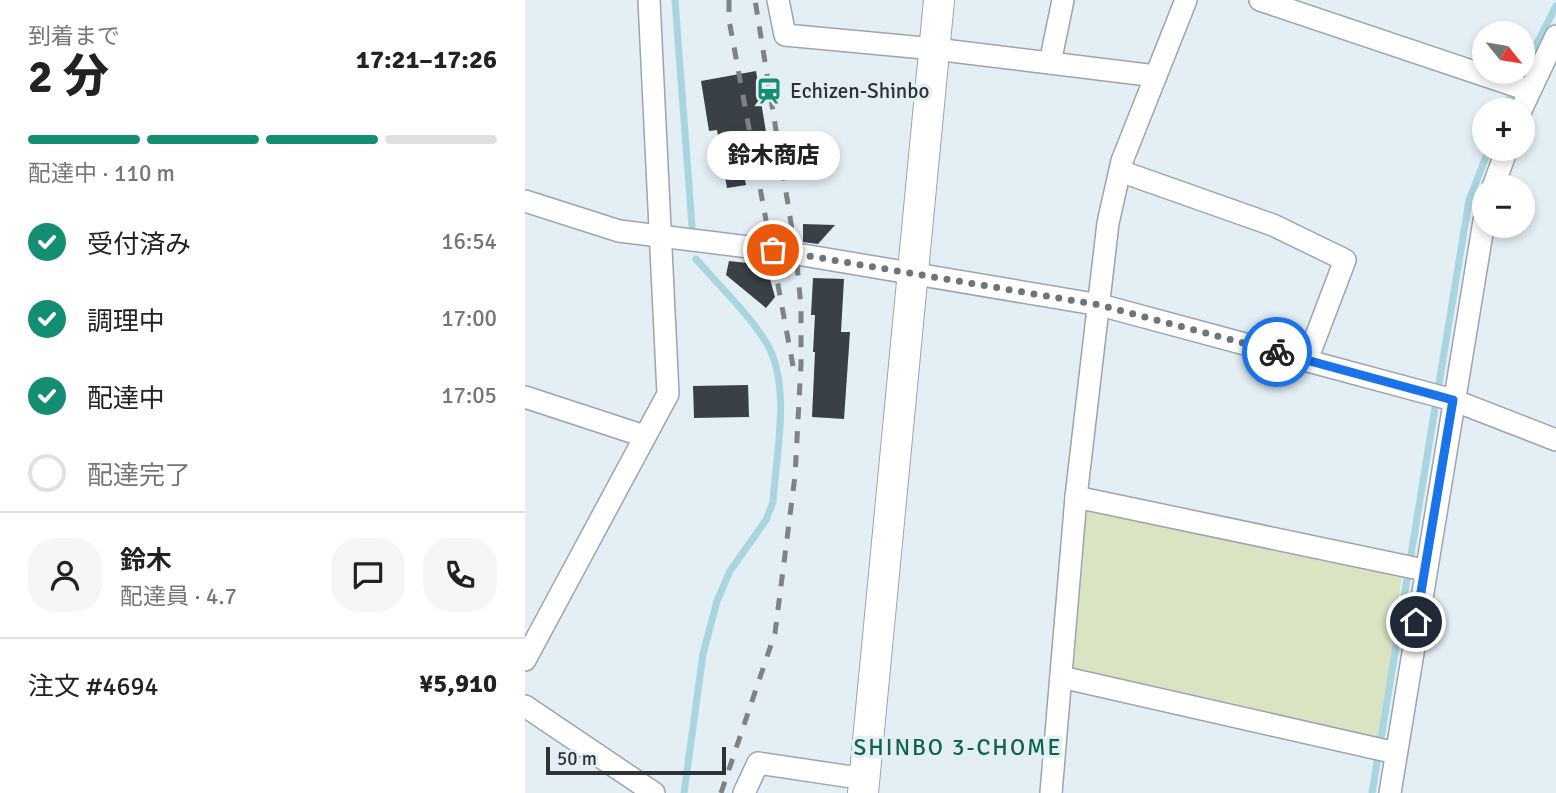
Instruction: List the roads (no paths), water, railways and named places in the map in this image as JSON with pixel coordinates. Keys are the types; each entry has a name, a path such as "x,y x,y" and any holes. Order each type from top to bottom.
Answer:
{"street":[{"path":"526,655 668,394 649,0"},
{"path":"778,0 785,35 935,49 1156,76"},
{"path":"744,793 758,763 864,786 939,0"},
{"path":"1050,63 1063,0"},
{"path":"1051,793 1076,497 1108,223 1120,171 1186,0"},
{"path":"1260,0 1520,98"},
{"path":"1526,98 1556,36"},
{"path":"1120,171 1273,225 1345,260 1307,360"},
{"path":"525,201 619,231 727,243 1100,305 1453,400 1556,440"},
{"path":"1390,793 1481,238"},
{"path":"525,397 644,436"},
{"path":"1076,497 1425,570"},
{"path":"1061,677 1396,753"},
{"path":"525,706 654,793"}],"waterway":[{"path":"675,0 692,226"},
{"path":"1535,47 1556,6"},
{"path":"1510,98 1514,88"},
{"path":"1372,793 1469,200 1484,161"},
{"path":"684,793 703,654 717,601 730,571 766,520 773,502 780,420 778,378 774,359 766,342 742,310 696,259"}],"railway":[{"path":"729,0 729,20 793,366"},
{"path":"721,793 775,633 795,476 801,364 801,307 796,254 755,0"}],"place":[{"name":"Echizen-Shinbo","path":"769,91"},
{"name":"鈴木商店","path":"773,250"}],"district":[{"name":"SHINBO 3-CHOME","path":"958,747"}]}
